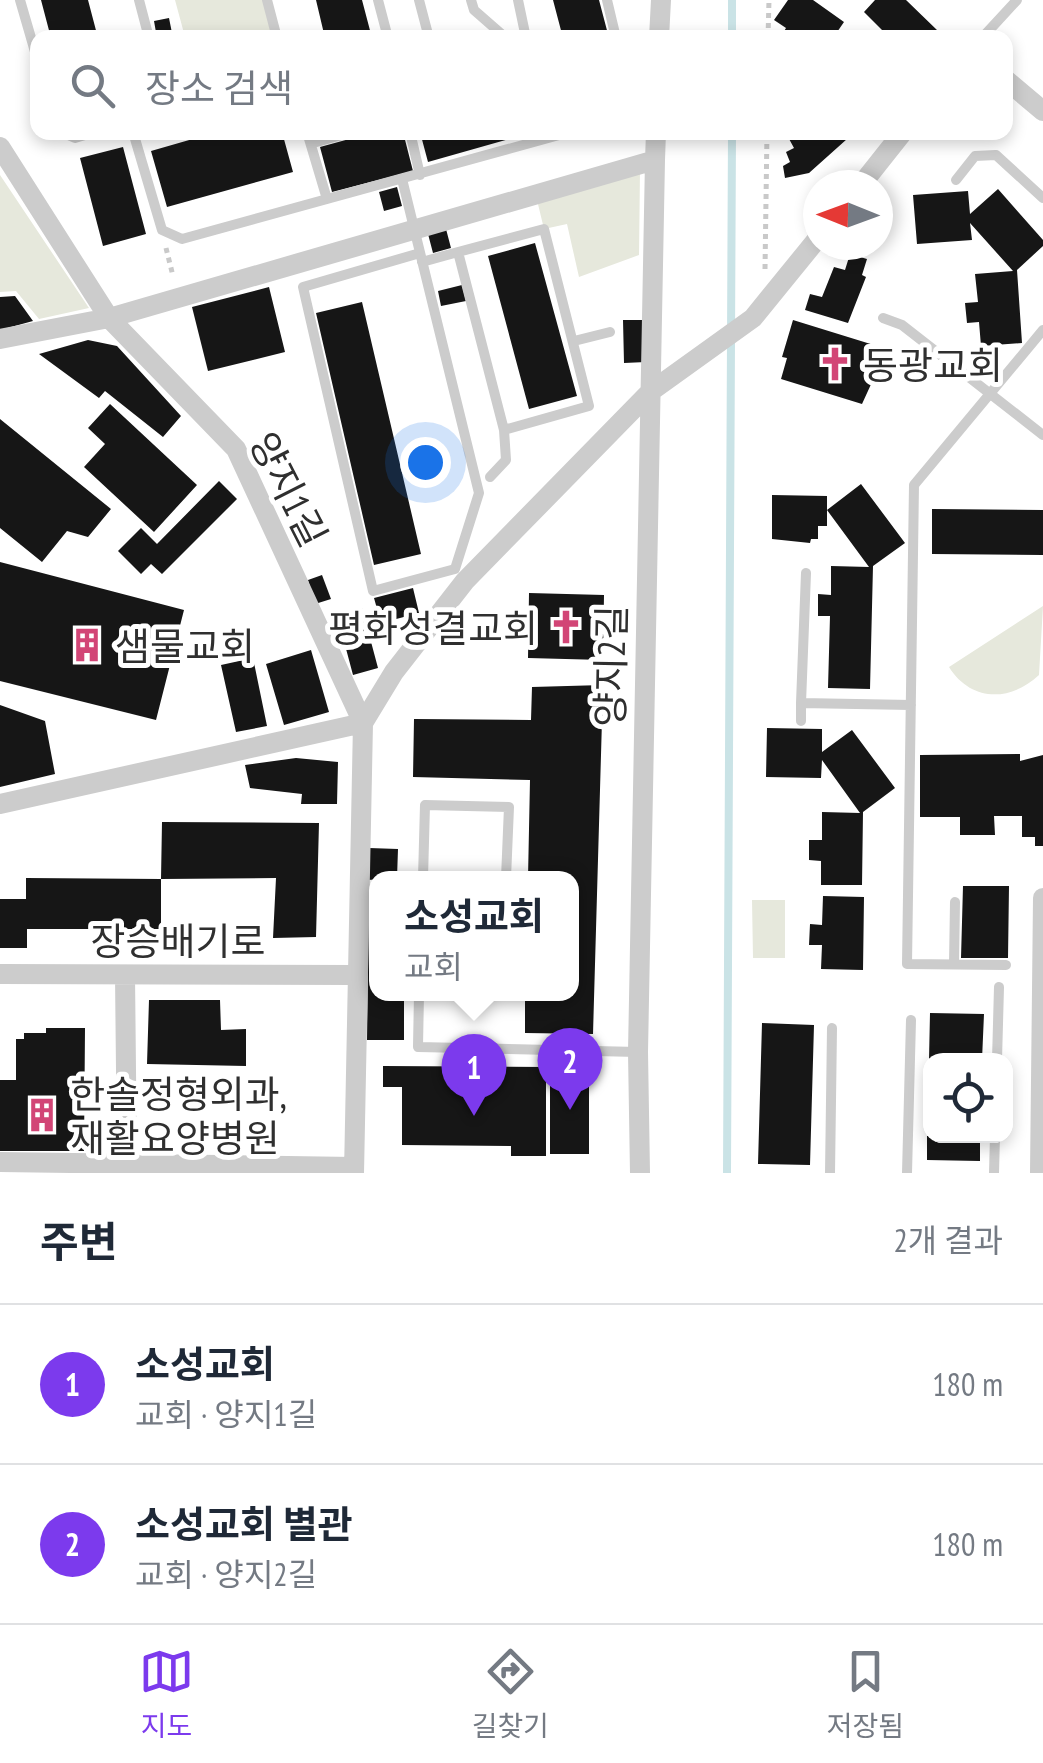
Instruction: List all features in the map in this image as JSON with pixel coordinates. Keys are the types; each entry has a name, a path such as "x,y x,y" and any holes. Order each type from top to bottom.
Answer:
{"street":[{"path":"659,30 660,0"},
{"path":"1013,86 1043,111"},
{"name":"양지2길","path":"640,1173 638,1052 658,386 656,140"},
{"path":"873,170 897,140"},
{"path":"0,148 109,318"},
{"path":"0,339 109,318 655,160"},
{"name":"양지1길","path":"363,723 394,672 465,581 658,386 759,312 803,257"},
{"name":"양지1길","path":"109,318 236,449 363,723 368,890 357,975 354,1170"},
{"path":"0,804 363,723"},
{"path":"1040,1173 1043,898"},
{"name":"장승배기로","path":"0,974 357,975"},
{"path":"125,975 127,1165"},
{"path":"0,1162 354,1170"}],"lane":[{"path":"20,0 30,34"},
{"path":"139,0 146,30"},
{"path":"267,0 275,30"},
{"path":"378,0 386,30"},
{"path":"420,0 427,30"},
{"path":"471,0 474,10 497,30"},
{"path":"518,0 524,30"},
{"path":"607,0 614,30"},
{"path":"989,30 1017,0"},
{"path":"135,140 162,230 182,239 542,140"},
{"path":"311,140 326,199"},
{"path":"412,140 420,175"},
{"path":"956,180 976,156 996,155 1043,198"},
{"path":"402,180 414,228 421,258 479,494 455,569 373,591 303,288 421,258 458,252 544,229 589,406 504,430"},
{"path":"458,252 504,430 506,460 490,477"},
{"path":"882,318 902,325 1043,435"},
{"path":"1006,965 907,964 914,486 1043,330"},
{"path":"574,342 610,332"},
{"path":"801,721 806,574"},
{"path":"801,703 911,704"},
{"path":"423,871 425,806 509,807 506,871"},
{"path":"954,964 955,902"},
{"path":"996,1053 999,987"},
{"path":"419,1001 418,1047 638,1052"},
{"path":"907,1173 911,1020"},
{"path":"830,1173 832,1028"},
{"path":"994,1143 994,1173"}],"path":[{"path":"768,30 769,0"},
{"path":"759,312 767,140"},
{"path":"162,230 178,298"}],"shaded area":[{"path":"175,0 267,0 275,30 183,30"},
{"path":"640,169 639,255 579,277 567,224 544,229 537,200"},
{"path":"0,175 89,308 39,319 16,291 0,292"},
{"path":"1043,606 1039,675 1028,684 1004,694 979,692 958,679 949,667"},
{"path":"752,900 785,900 785,958 753,958"}],"building":[{"path":"41,0 88,0 96,30 49,30"},
{"path":"316,0 362,0 370,30 323,30"},
{"path":"553,0 599,0 607,30 561,30"},
{"path":"788,0 813,0 844,22 838,30 785,30 774,20"},
{"path":"875,0 906,0 937,30 882,30 864,12"},
{"path":"169,18 171,30 156,30 154,21"},
{"path":"189,140 284,140 293,172 167,207 151,151"},
{"path":"346,140 405,140 413,171 332,192 320,147"},
{"path":"422,140 506,140 428,162"},
{"path":"790,140 846,140 812,170 785,178 783,166 790,162 786,152 794,148"},
{"path":"123,147 146,234 103,246 80,158"},
{"path":"397,187 402,206 384,211 379,192"},
{"path":"998,189 1043,240 1043,246 1017,270 1022,343 981,346 979,322 967,323 965,303 978,302 975,274 1013,271 970,223 972,240 917,244 913,195 968,191 970,214"},
{"path":"446,229 451,248 433,253 428,234"},
{"path":"535,243 577,396 529,409 488,256"},
{"path":"848,260 867,260 862,275 866,277 848,323 805,310 810,294 822,297 834,267 845,270"},
{"path":"462,285 466,301 441,306 438,291"},
{"path":"269,287 285,352 208,371 192,307"},
{"path":"15,296 33,321 0,330 0,297"},
{"path":"362,302 421,554 374,565 316,313"},
{"path":"623,320 644,320 646,362 624,363"},
{"name":"동광교회","path":"793,320 890,350 883,371 878,369 862,404 781,379 787,358 782,357"},
{"path":"88,340 117,346 181,416 163,437 105,391 99,398 39,354"},
{"path":"110,404 197,485 154,532 84,467 105,444 88,428"},
{"path":"0,419 111,509 88,537 67,531 42,562 0,528"},
{"path":"219,481 237,499 162,574 151,564 141,574 118,551 141,528 157,544"},
{"path":"861,484 905,543 873,566 870,689 828,688 830,616 818,616 818,594 831,595 831,566 869,567 827,510"},
{"path":"772,495 827,496 827,526 818,526 818,539 811,539 810,543 772,539"},
{"path":"932,509 1043,510 1043,555 932,554"},
{"name":"샘물교회","path":"0,562 184,610 156,720 0,681"},
{"path":"322,575 331,599 315,604 308,580"},
{"path":"413,588 419,613 381,623 374,598"},
{"name":"평화성결교회","path":"529,593 604,595 603,660 528,658"},
{"path":"362,608 378,668 353,675 337,615"},
{"path":"311,650 329,712 284,725 266,664"},
{"path":"253,658 267,726 236,732 221,665"},
{"path":"603,685 593,1034 525,1033 525,1001 579,1001 579,871 528,871 530,780 413,777 414,719 531,720 532,687"},
{"path":"0,705 45,721 55,774 0,787"},
{"path":"767,728 822,729 822,752 852,730 895,788 863,812 862,885 821,885 821,861 809,860 809,840 822,840 822,812 860,813 822,760 821,778 766,777"},
{"path":"1020,754 1020,761 1043,755 1043,846 1035,846 1035,837 1022,837 1022,816 994,816 995,835 960,835 960,817 920,817 920,755"},
{"path":"296,758 338,762 337,804 301,804 302,794 250,788 245,765"},
{"path":"162,822 319,823 316,937 273,938 276,878 161,879"},
{"path":"369,848 398,849 397,871 369,871 368,880"},
{"path":"26,878 161,879 161,929 27,929 27,948 0,948 0,899 26,899"},
{"path":"963,886 1009,886 1008,958 961,958"},
{"path":"823,896 864,897 863,970 821,969 822,945 809,945 810,924 822,925"},
{"path":"369,901 369,1001 404,1001 404,1040 367,1040"},
{"path":"149,1000 220,1000 221,1030 246,1029 246,1066 147,1064"},
{"path":"930,1013 984,1014 982,1053 929,1053"},
{"path":"762,1023 814,1025 810,1165 758,1164"},
{"name":"한솔정형외과, 재활요양병원","path":"46,1028 85,1028 84,1151 0,1151 0,1080 16,1080 16,1039 24,1039 24,1033 46,1033"},
{"path":"383,1066 546,1067 546,1156 511,1156 511,1146 402,1145 402,1087 383,1087"},
{"path":"550,1067 589,1067 589,1154 550,1154"},
{"path":"927,1143 980,1143 980,1161 927,1160"}],"waterway":[{"path":"732,0 732,30"},
{"path":"727,1173 732,140"}],"place":[{"name":"동광교회","path":"835,364"},
{"name":"평화성결교회","path":"566,627"},
{"name":"샘물교회","path":"87,645"},
{"name":"소성교회 별관","path":"570,1110"},
{"name":"한솔정형외과, 재활요양병원","path":"42,1115"},
{"name":"소성교회","path":"474,1116"}]}
